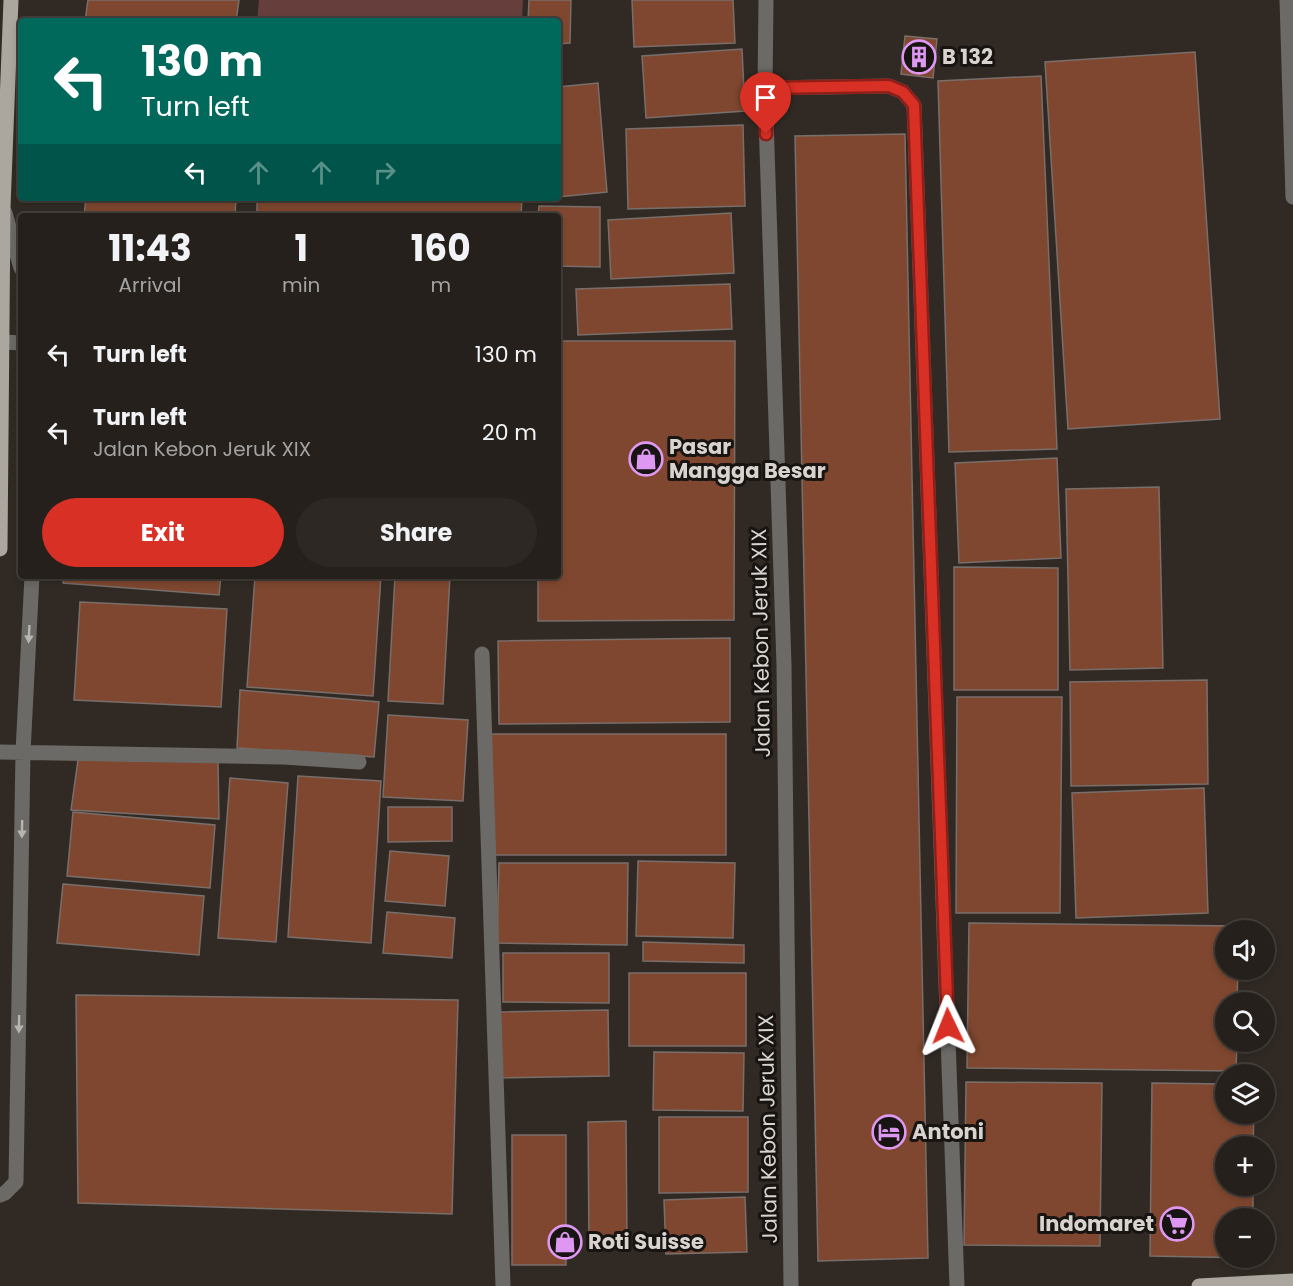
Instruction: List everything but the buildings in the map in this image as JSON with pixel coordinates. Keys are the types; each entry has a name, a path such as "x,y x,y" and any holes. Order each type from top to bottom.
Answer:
{"main road":[{"path":"0,549 3,207 11,0"},
{"path":"1199,1286 1293,1281"}],"street":[{"name":"Jalan Kebon Jeruk XIX","path":"766,0 765,88 784,665 790,1286"},
{"path":"1287,0 1293,197"},
{"path":"765,88 889,86 903,92 914,105 957,1286"},
{"path":"3,207 18,258"},
{"path":"3,342 18,342"},
{"path":"0,1195 16,1182 23,752 32,579"},
{"path":"482,654 503,1286"},
{"path":"0,752 284,757 358,762"}],"shaded area":[{"path":"259,0 523,0 522,18 257,18"}],"place":[{"name":"B 132","path":"919,57"},
{"name":"Pasar Mangga Besar","path":"646,459"},
{"name":"Antoni","path":"889,1132"},
{"name":"Indomaret","path":"1177,1224"},
{"name":"Roti Suisse","path":"565,1242"}],"route":[{"path":"766,134 765,88 889,86 903,92 914,105 948,1026"}]}
